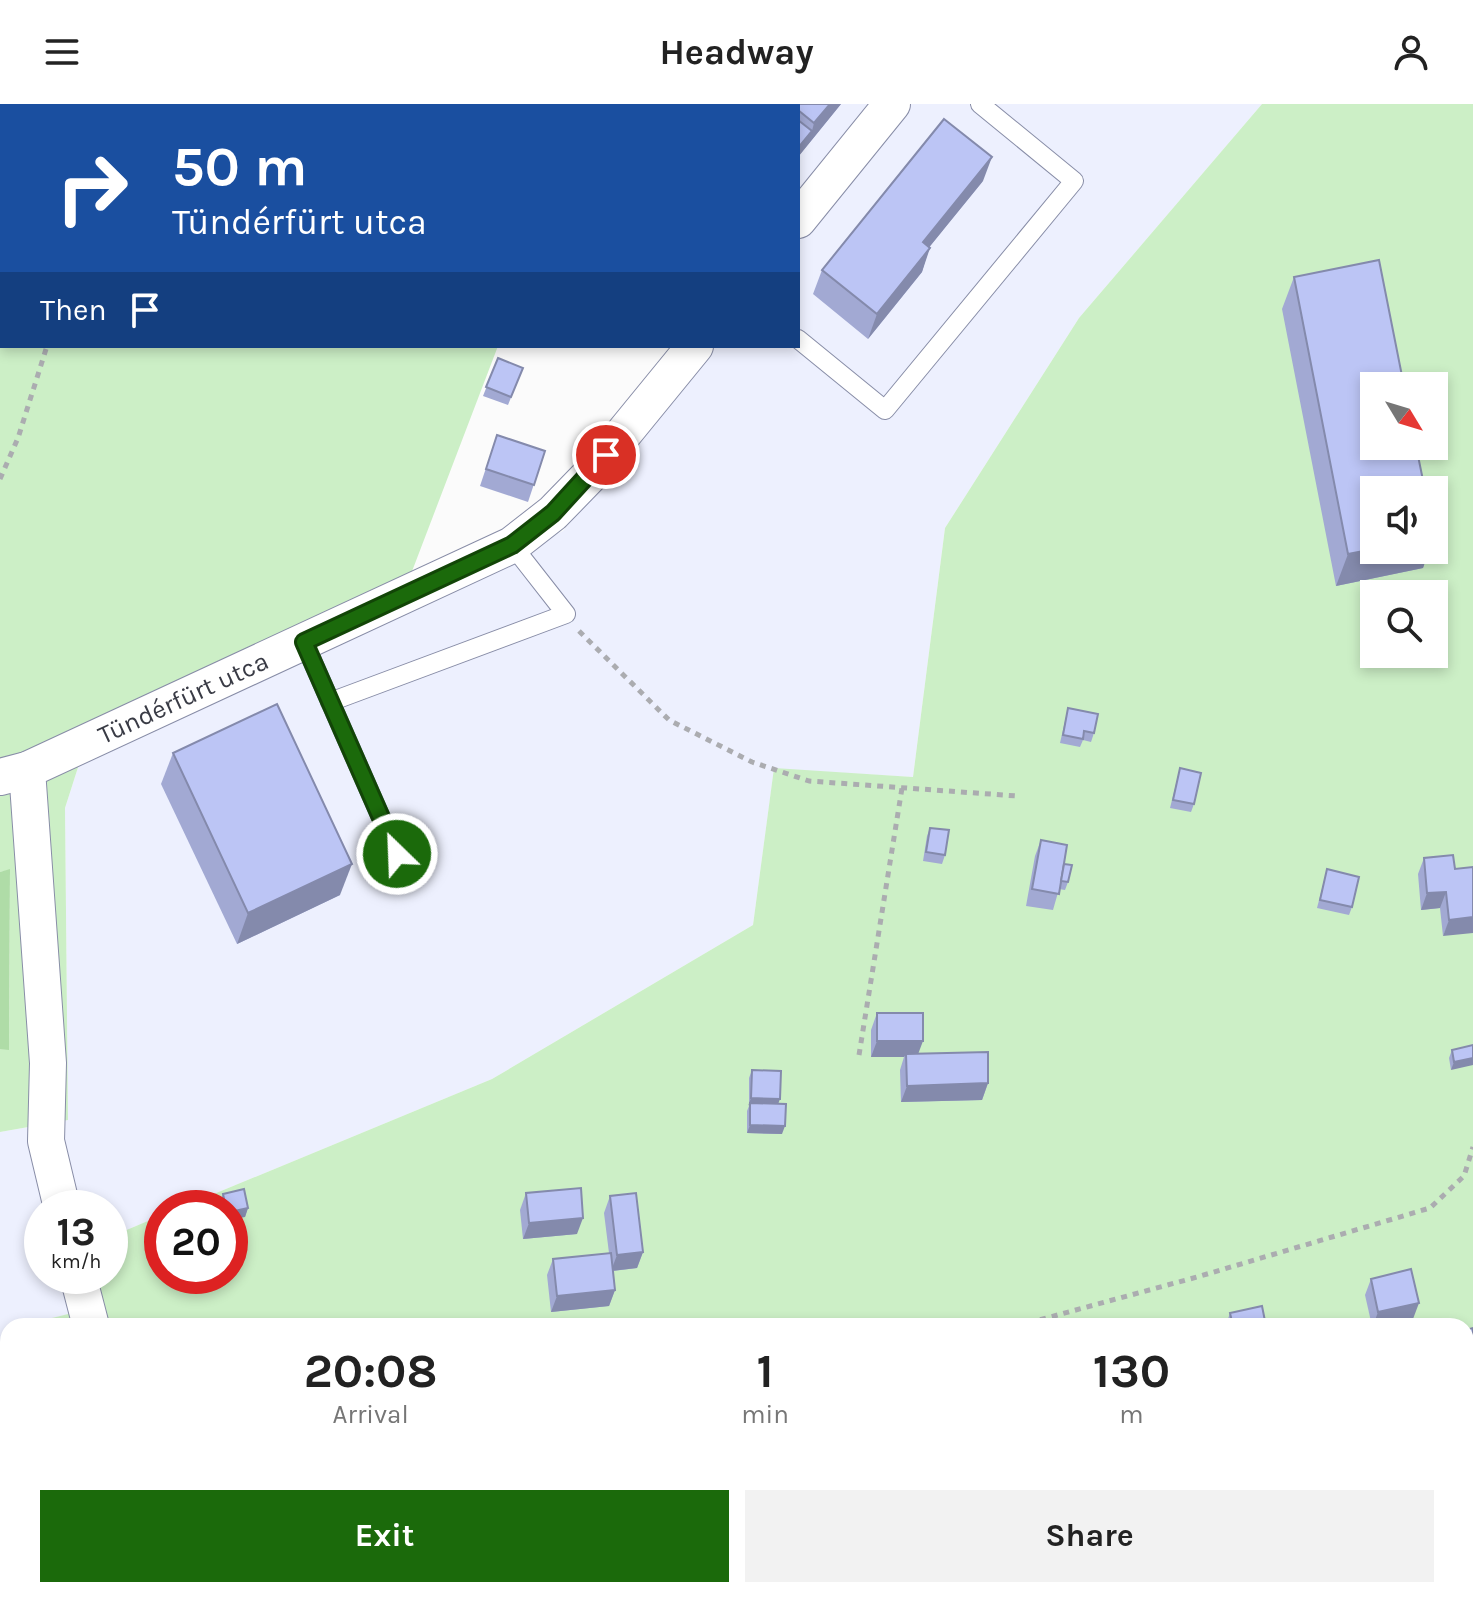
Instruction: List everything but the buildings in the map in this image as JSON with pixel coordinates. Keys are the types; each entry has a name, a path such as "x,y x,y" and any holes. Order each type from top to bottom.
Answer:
{"street":[{"path":"800,218 892,104"},
{"name":"Tündérfürt utca","path":"13,774 512,545 553,513 588,477 693,348"},
{"path":"13,774 48,1063 46,1141 58,1190"},
{"path":"83,1294 89,1318"}],"lane":[{"path":"800,341 885,410 1074,181 980,104"},
{"path":"330,702 566,614 512,545"},
{"path":"304,642 397,854"}],"path":[{"path":"0,479 18,438 46,348"},
{"path":"566,614 581,635 669,720 752,762 809,781 1017,796"},
{"path":"859,1055 902,788"},
{"path":"1046,1318 1430,1208 1464,1176 1473,1147"}],"shaded area":[{"path":"800,104 1262,104 1079,318 945,528 913,777 774,769 753,925 492,1079 224,1190 144,1190 144,1223 128,1229 128,1190 24,1190 24,1294 71,1294 76,1312 53,1318 0,1318 0,1132 68,1120 65,808 81,758 563,531 710,355 702,348 800,348"}],"green space":[{"path":"1262,104 1473,104 1473,1318 52,1318 76,1312 71,1294 128,1294 128,1229 144,1223 144,1294 248,1294 248,1190 224,1190 492,1079 753,925 774,768 913,777 945,528 1079,318"},
{"path":"0,348 497,348 398,608 81,758 65,808 68,1120 0,1132 0,1049 9,1049 10,870 0,872"},
{"path":"10,869 9,1050 0,1049 0,872"}],"route":[{"path":"397,854 304,642 512,545 553,513 606,455"}]}
